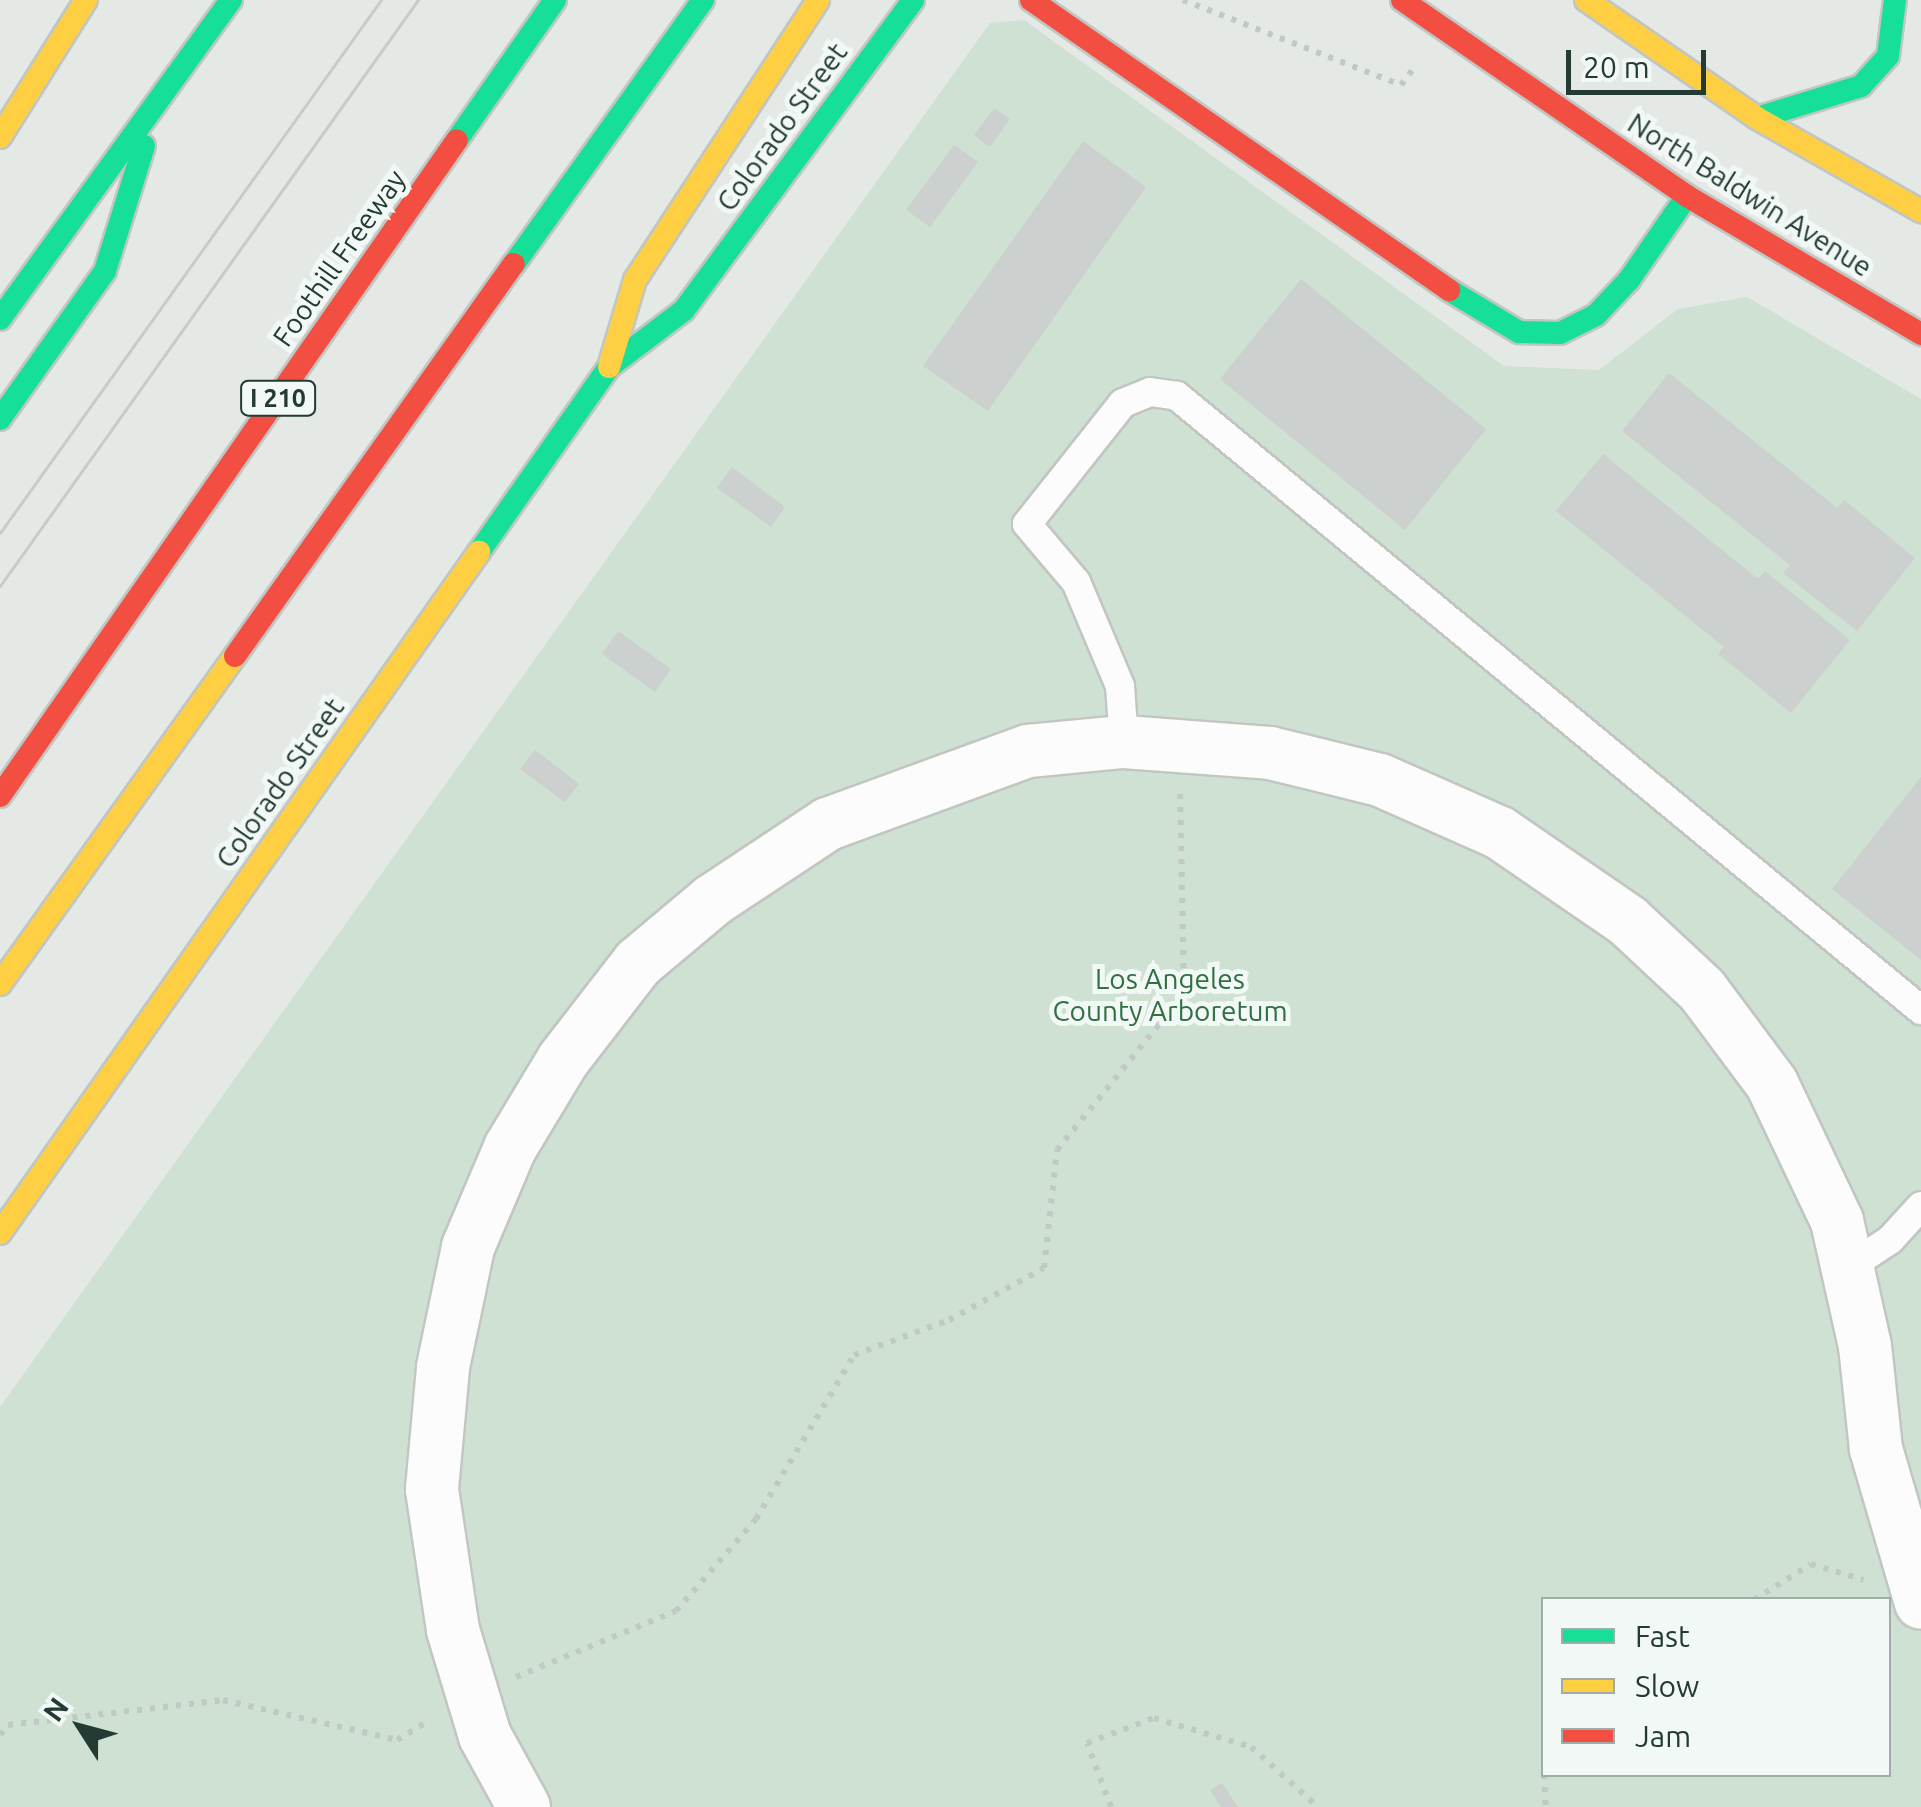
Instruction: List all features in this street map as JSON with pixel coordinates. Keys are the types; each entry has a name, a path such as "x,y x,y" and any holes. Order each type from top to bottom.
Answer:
{"main road":[{"path":"0,137 86,0"},
{"path":"0,319 230,0"},
{"name":"Foothill Freeway","path":"0,796 555,0"},
{"path":"0,984 703,0"},
{"name":"Colorado Street","path":"0,1234 608,367 635,280 818,0"},
{"name":"Colorado Street","path":"608,367 684,310 914,0"},
{"path":"1032,0 1485,315 1520,332 1560,333 1596,315 1629,280 1686,196"},
{"name":"North Baldwin Avenue","path":"1402,0 1686,196 1921,334"},
{"path":"1586,0 1757,118 1921,211"},
{"path":"1757,118 1861,86 1888,56 1894,0"},
{"path":"0,419 105,271 158,100"}],"street":[{"path":"524,1807 485,1736 452,1630 432,1489 443,1367 468,1247 510,1148 563,1060 638,963 713,900 828,824 1028,751 1124,742 1270,753 1380,780 1500,833 1628,921 1702,990 1772,1084 1837,1221 1848,1267 1876,1448 1914,1584"}],"lane":[{"path":"1124,742 1120,686 1076,582 1027,524 1123,403 1150,392 1177,396 1921,1010"},
{"path":"1848,1267 1890,1240 1921,1206"}],"path":[{"path":"1184,0 1402,86 1418,63"},
{"path":"0,1735 8,1725 222,1700 397,1740 473,1696 676,1611 756,1519 854,1354 949,1320 1044,1268 1058,1150 1184,994 1178,746"},
{"path":"1759,1597 1811,1564 1859,1582 1914,1584"},
{"path":"1111,1807 1087,1743 1154,1718 1252,1748 1318,1807"},
{"path":"1544,1777 1546,1807"}],"green space":[{"name":"Los Angeles County Arboretum","path":"1024,20 1504,366 1599,370 1678,309 1747,297 1921,399 1921,1807 0,1807 0,1407 990,23"}],"building":[{"path":"994,108 1010,119 990,147 974,135"},
{"path":"1083,141 1146,187 988,411 923,366"},
{"path":"954,145 978,162 930,227 906,210"},
{"path":"1301,279 1486,429 1405,530 1220,379"},
{"path":"1669,373 1837,508 1844,500 1915,558 1857,631 1783,573 1790,565 1622,431"},
{"path":"1603,454 1758,579 1765,571 1850,640 1791,713 1718,654 1724,647 1556,511"},
{"path":"732,467 785,507 771,527 717,488"},
{"path":"618,631 671,669 655,692 602,654"},
{"path":"535,750 579,784 565,802 520,769"},
{"path":"1921,777 1921,960 1832,889"},
{"path":"1222,1783 1238,1807 1221,1807 1210,1790"}],"tram line":[{"path":"0,533 381,0"},
{"path":"0,586 418,0"}],"traffic: fast":[{"path":"0,319 231,0"},
{"path":"457,140 555,0"},
{"path":"514,264 703,0"},
{"path":"479,552 609,367 684,310 913,0"},
{"path":"1757,118 1861,86 1888,56 1895,0"},
{"path":"0,419 105,271 144,146"},
{"path":"1449,290 1519,332 1560,333 1596,315 1629,280 1687,196"}],"traffic: slow":[{"path":"0,137 86,0"},
{"path":"609,367 635,280 818,0"},
{"path":"1586,0 1757,118 1921,211"},
{"path":"0,1233 479,552"},
{"path":"0,984 235,656"}],"traffic: jam":[{"path":"1031,0 1449,290"},
{"path":"1402,0 1687,196 1921,334"},
{"path":"0,796 457,140"},
{"path":"235,656 514,264"}]}
